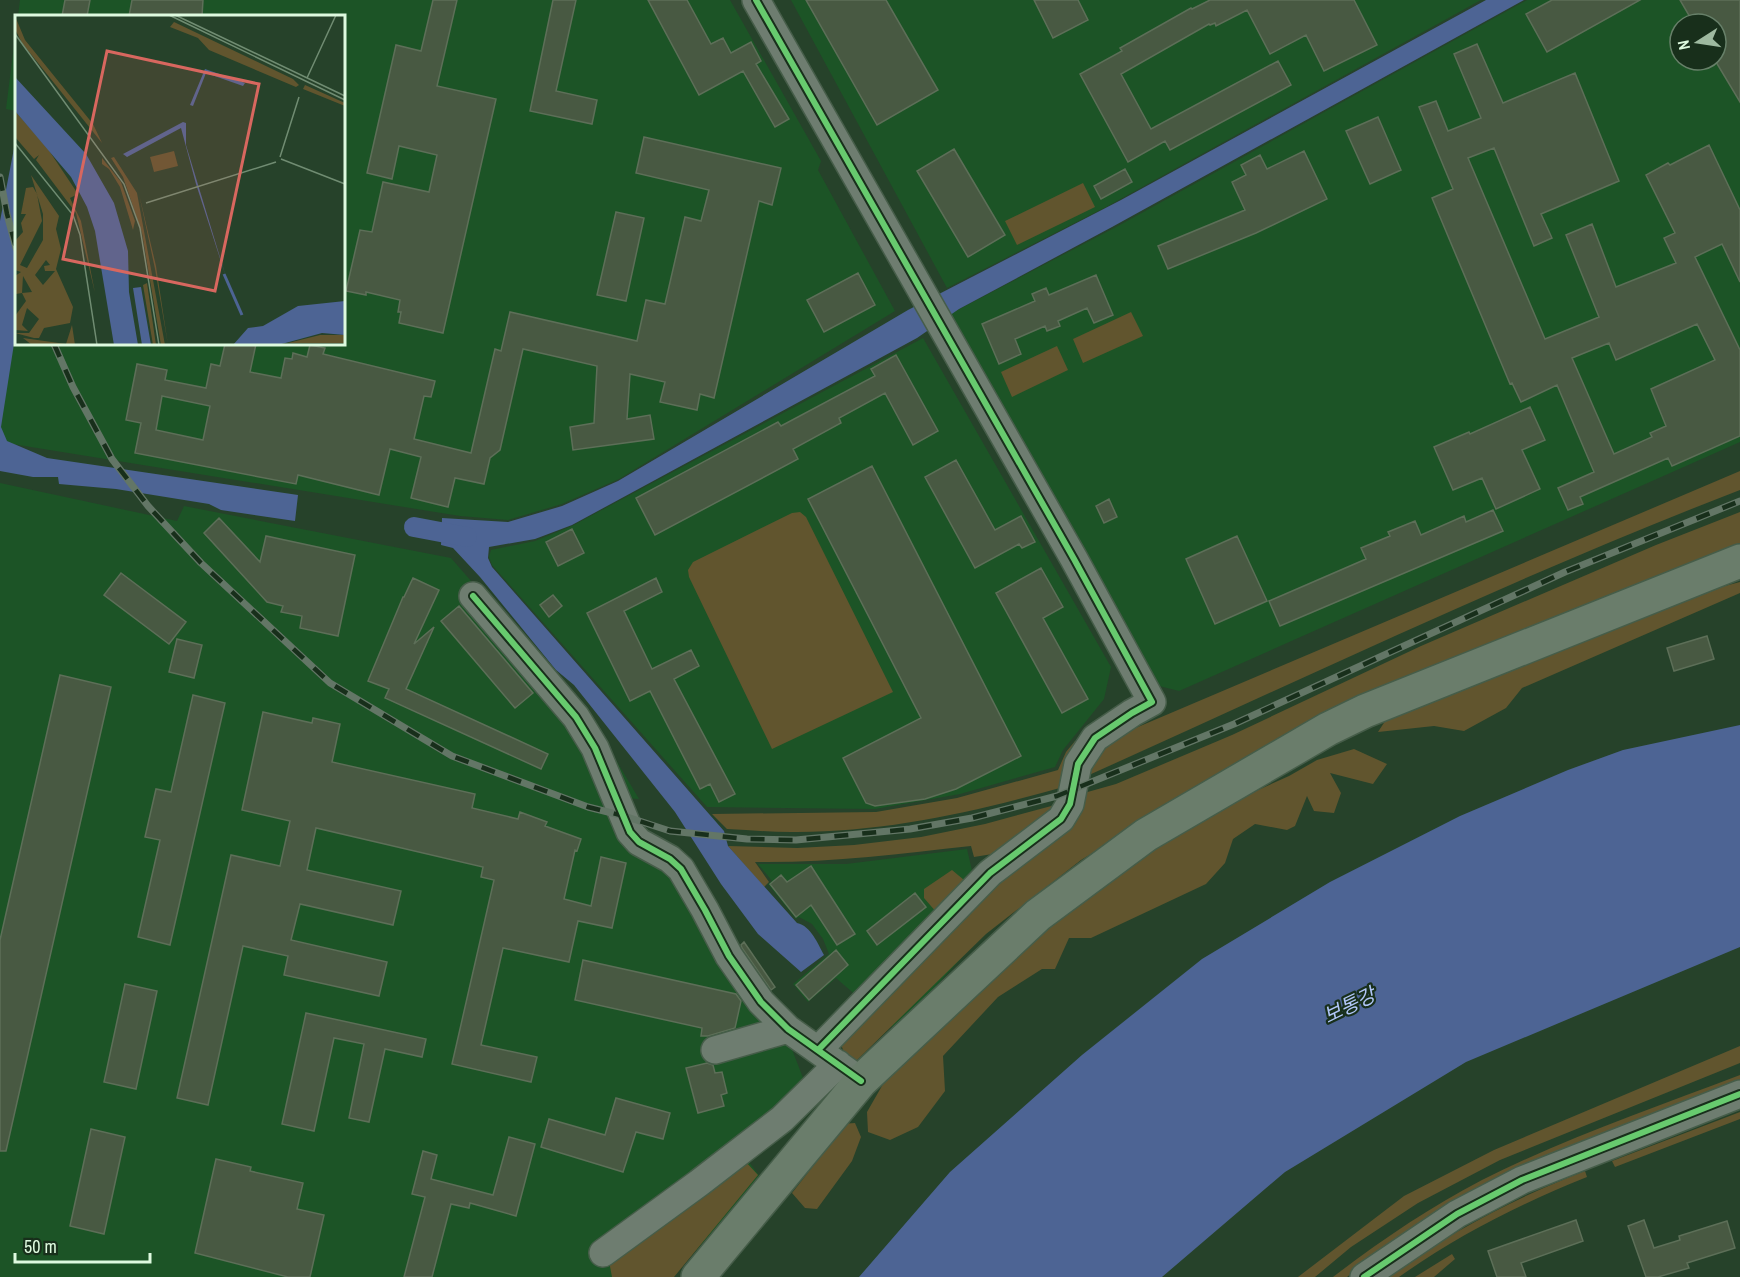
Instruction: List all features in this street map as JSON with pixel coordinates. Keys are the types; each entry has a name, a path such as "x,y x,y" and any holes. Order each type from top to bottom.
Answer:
{"main road":[{"path":"698,1277 839,1065 1146,835 1328,729 1365,711 1740,561"}],"street":[{"path":"603,1252 699,1183 782,1119 839,1065 990,873 1060,819 1070,804 1078,764 1095,738 1152,702 1074,559 756,0"},
{"path":"473,596 576,717 595,748 630,832 639,842 670,859 681,869 729,956 761,1002 788,1029 839,1065"},
{"path":"715,1050 788,1029"},
{"path":"1364,1277 1457,1214 1522,1180 1740,1094"}],"shaded area":[{"path":"20,0 730,0 821,161 818,170 895,311 619,479 562,504 508,520 460,516 0,442 0,418 15,303 15,345 345,345 345,15 18,15"},
{"path":"791,0 1481,0 1106,207 947,288"},
{"path":"1527,0 1740,0 1740,442 1179,691 1159,686 950,314 1118,226"},
{"path":"15,37 15,111 6,109"},
{"path":"1083,183 1095,207 1017,245 1005,221"},
{"path":"1131,312 1143,336 1083,363 1073,339"},
{"path":"923,338 1111,667 1104,699 1063,750 1055,767 960,794 875,809 707,807 492,565 489,557 491,550 535,541 572,526"},
{"path":"1057,346 1068,370 1012,397 1001,372"},
{"path":"1740,471 1740,490 1494,592 1089,775 1095,755 1119,735"},
{"path":"0,483 177,521 184,506 451,558 593,721 639,799 611,797 667,864 788,1039 805,1083 734,1142 761,1178 672,1277 0,1277"},
{"path":"800,512 806,517 893,692 772,749 689,577 688,570 693,562 792,513"},
{"path":"1740,512 1740,543 1396,685 1174,804 1081,860 986,934 854,1063 845,1053 840,1040 971,908 1069,823 1084,793 1116,784 1232,735 1421,646 1656,545"},
{"path":"1740,582 1740,593 1522,688 1506,708 1464,731 1434,726 1378,732 1389,715 1721,587"},
{"path":"1075,741 1081,743 1067,786 966,812 861,829 791,832 727,829 712,814 876,812 957,798 1058,770 1066,752"},
{"path":"1354,749 1387,764 1373,784 1330,773 1341,793 1334,813 1314,811 1307,796 1295,826 1287,830 1255,824 1233,839 1225,863 1206,884 1091,938 1069,938 1055,969 1042,969 998,997 943,1056 945,1091 918,1127 890,1140 868,1132 867,1112 902,1051 1023,939 1138,858 1227,804 1289,776 1317,760"},
{"path":"1055,805 1055,810 1011,851 974,857 971,846 836,859 755,862 769,882 764,887 728,846 797,848 854,845 921,837 985,824"},
{"path":"967,849 986,931 896,1030 836,978 808,1002 793,984 829,954 823,939 812,924 799,917 796,919 768,884 772,881 758,864 846,864"},
{"path":"952,870 964,880 937,913 924,898 924,889"},
{"path":"1740,1046 1740,1063 1500,1160 1418,1203 1351,1247 1315,1277 1298,1277 1404,1196 1494,1150"},
{"path":"1740,1075 1740,1084 1367,1261 1347,1277 1333,1277 1406,1225 1443,1201 1482,1180 1577,1137"},
{"path":"1740,1112 1740,1119 1615,1167 1612,1161"},
{"path":"855,1123 861,1137 852,1161 817,1209 805,1208 792,1193 817,1161 841,1124"},
{"path":"745,1161 758,1175 674,1277 612,1277 609,1261"},
{"path":"1585,1171 1587,1177 1490,1221 1444,1247 1399,1277 1387,1277 1434,1246 1507,1205"},
{"path":"1452,1254 1455,1259 1434,1277 1415,1277"}],"water":[{"path":"1486,0 1524,0 959,309 917,338 572,525 535,539 489,547 488,558 492,567 724,831 728,846 797,923 814,936 824,955 801,972 758,934 721,884 675,812 574,685 556,670 480,577 453,548 441,545 442,518 508,522 562,506 618,481 908,310 1121,200"},
{"path":"15,143 15,337 1,427 7,441 47,458 298,495 295,521 221,510 209,504 116,489 59,484 58,477 33,477 0,471 0,221"},
{"name":"보통강","path":"1740,725 1740,947 1466,1062 1285,1172 1162,1277 859,1277 950,1172 1082,1055 1202,959 1330,882 1460,816 1568,770 1623,750"}],"building":[{"path":"65,0 90,0 87,15 62,15"},
{"path":"132,0 203,0 202,15 129,15"},
{"path":"433,0 457,0 437,86 496,99 443,333 399,323 400,300 366,292 366,295 346,291 360,230 372,232 383,182 429,192 437,155 399,146 392,179 367,173 396,45 421,51"},
{"path":"553,0 576,0 556,91 597,100 592,124 530,111"},
{"path":"648,0 687,0 711,44 723,38 731,53 751,42 761,61 756,64 789,119 775,127 743,71 699,95"},
{"path":"806,0 886,0 938,90 877,125"},
{"path":"1034,0 1078,0 1088,20 1053,38"},
{"path":"1210,0 1354,0 1377,45 1324,71 1306,35 1270,54 1247,10 1216,26 1215,23 1209,24 1121,74 1151,129 1278,61 1291,85 1170,150 1165,141 1128,162 1080,74 1122,51 1120,48 1191,8"},
{"path":"1552,0 1640,0 1547,52 1526,14"},
{"path":"1680,0 1740,0 1740,102 1722,72 1728,72 1728,12 1687,12"},
{"path":"1477,44 1503,103 1575,73 1619,181 1541,214 1552,238 1534,246 1494,148 1468,158 1545,339 1599,317 1566,235 1592,224 1616,287 1676,263 1664,238 1675,233 1646,175 1709,145 1740,210 1740,282 1722,244 1695,257 1740,350 1740,436 1672,466 1668,458 1580,497 1583,504 1568,510 1558,488 1594,472 1557,385 1521,402 1512,383 1510,384 1432,198 1453,189 1419,107 1436,101 1448,131 1481,118 1454,54","holes":["1697,324 1715,360 1651,389 1666,426 1650,433 1652,437 1614,454 1572,358 1609,343 1616,360"]},
{"path":"1378,117 1401,170 1370,184 1346,131"},
{"path":"644,137 781,168 772,205 759,201 714,398 700,394 697,410 660,402 665,382 630,374 627,419 650,415 654,439 573,450 570,427 594,423 597,366 523,349 500,450 490,458 484,484 455,478 448,507 411,498 421,457 390,449 379,495 298,475 296,484 135,453 141,423 126,420 137,364 167,370 165,380 206,388 211,364 220,366 225,345 256,345 250,372 281,378 285,358 292,359 293,353 307,357 310,345 325,348 323,354 435,381 431,397 424,396 414,439 471,453 495,349 501,351 510,312 637,341 646,300 665,304 685,217 701,221 709,190 636,173","holes":["162,396 210,406 203,440 156,430"]},
{"path":"954,149 1005,235 968,257 917,171"},
{"path":"1304,151 1327,199 1256,233 1168,269 1158,246 1245,210 1232,182 1246,175 1241,165 1260,155 1267,169"},
{"path":"1125,169 1132,182 1101,199 1094,186"},
{"path":"616,212 644,218 626,301 597,295"},
{"path":"858,273 875,305 824,332 807,300"},
{"path":"1096,275 1113,315 1094,323 1087,308 1058,321 1060,326 1047,331 1045,326 1015,339 1021,354 999,364 982,324 1035,301 1032,294 1046,288 1049,295"},
{"path":"896,355 938,431 913,445 885,393 839,418 841,423 793,449 798,459 655,535 636,498 778,422 781,426 875,376 871,369"},
{"path":"1530,407 1545,440 1522,450 1540,489 1496,509 1482,478 1453,490 1434,447 1469,432 1470,434"},
{"path":"956,460 995,530 1021,516 1035,542 1022,548 1019,544 975,568 925,477"},
{"path":"872,466 1021,756 956,789 925,799 875,806 866,803 843,758 921,718 808,499"},
{"path":"1109,499 1117,517 1104,523 1096,506"},
{"path":"1493,510 1503,531 1280,626 1269,601 1366,559 1361,548 1390,536 1388,532 1415,521 1421,535 1464,516 1466,522"},
{"path":"219,518 260,562 266,536 355,555 338,636 300,628 302,616 281,612 283,606 267,602 204,533"},
{"path":"572,529 584,553 558,566 546,542"},
{"path":"1237,536 1267,601 1215,624 1186,559"},
{"path":"1041,568 1063,607 1043,618 1088,699 1062,713 996,593"},
{"path":"121,573 186,622 169,644 104,595"},
{"path":"413,578 439,590 414,644 434,627 406,689 548,754 541,769 385,698 389,689 368,681"},
{"path":"656,578 662,592 624,611 652,669 691,650 699,666 674,679 735,794 719,802 710,784 700,789 650,691 630,701 587,613"},
{"path":"553,595 562,606 549,617 540,605"},
{"path":"459,606 533,693 515,708 441,621"},
{"path":"1707,636 1714,659 1674,671 1667,648"},
{"path":"177,639 202,645 194,678 169,672"},
{"path":"60,675 111,687 6,1151 0,1151 0,940"},
{"path":"193,695 225,703 170,945 138,937 160,840 145,837 156,789 171,792"},
{"path":"263,712 312,723 313,718 340,724 332,762 475,794 472,808 518,819 520,812 547,822 545,826 581,839 577,851 575,850 564,899 591,906 601,857 626,863 612,928 578,921 569,962 503,948 481,1045 537,1057 531,1082 452,1064 494,880 481,877 483,867 316,828 307,870 401,891 393,925 300,904 291,940 387,962 379,996 284,975 288,956 243,946 208,1105 177,1098 231,855 280,866 290,821 242,810"},
{"path":"811,866 855,934 837,945 811,905 796,917 770,884 781,875 787,882"},
{"path":"915,893 926,907 877,945 867,931"},
{"path":"744,942 775,987 771,990 742,948 741,945"},
{"path":"836,950 848,965 809,1000 796,985"},
{"path":"583,960 736,994 741,1001 735,1028 701,1036 702,1028 575,1000"},
{"path":"125,984 157,991 136,1089 104,1082"},
{"path":"306,1013 426,1039 422,1057 385,1049 369,1122 349,1118 364,1044 334,1038 314,1131 282,1124"},
{"path":"707,1063 713,1065 715,1073 722,1072 727,1093 721,1095 724,1106 698,1113 686,1068"},
{"path":"616,1098 670,1113 663,1139 636,1132 623,1172 541,1147 549,1119 605,1135"},
{"path":"91,1129 125,1137 104,1234 70,1226"},
{"path":"509,1137 535,1144 516,1216 470,1203 469,1208 451,1204 432,1277 404,1277 425,1197 412,1194 423,1151 437,1155 431,1179 493,1195"},
{"path":"216,1159 251,1167 250,1171 303,1183 297,1209 324,1215 310,1277 288,1277 195,1253"},
{"path":"1576,1220 1583,1241 1521,1263 1526,1277 1497,1277 1488,1251"},
{"path":"1644,1220 1654,1248 1680,1240 1679,1236 1727,1221 1735,1248 1687,1263 1689,1268 1658,1277 1646,1277 1628,1226"}],"waterway":[{"path":"414,527 467,537"}],"railway":[{"path":"0,177 15,244"},
{"path":"54,345 73,387 112,459 148,506 201,563 330,683 452,756 588,807 670,831 747,839 796,840 910,829 972,818 1057,796 1234,724 1565,572 1740,501"}],"cycle path":[{"path":"756,0 1074,559 1152,702 1095,738 1078,764 1070,804 1061,819 990,873 819,1049"},
{"path":"473,596 576,717 595,748 630,832 639,842 670,859 681,869 729,956 761,1002 788,1029 861,1081"},
{"path":"1364,1277 1457,1214 1522,1180 1740,1094"}]}
